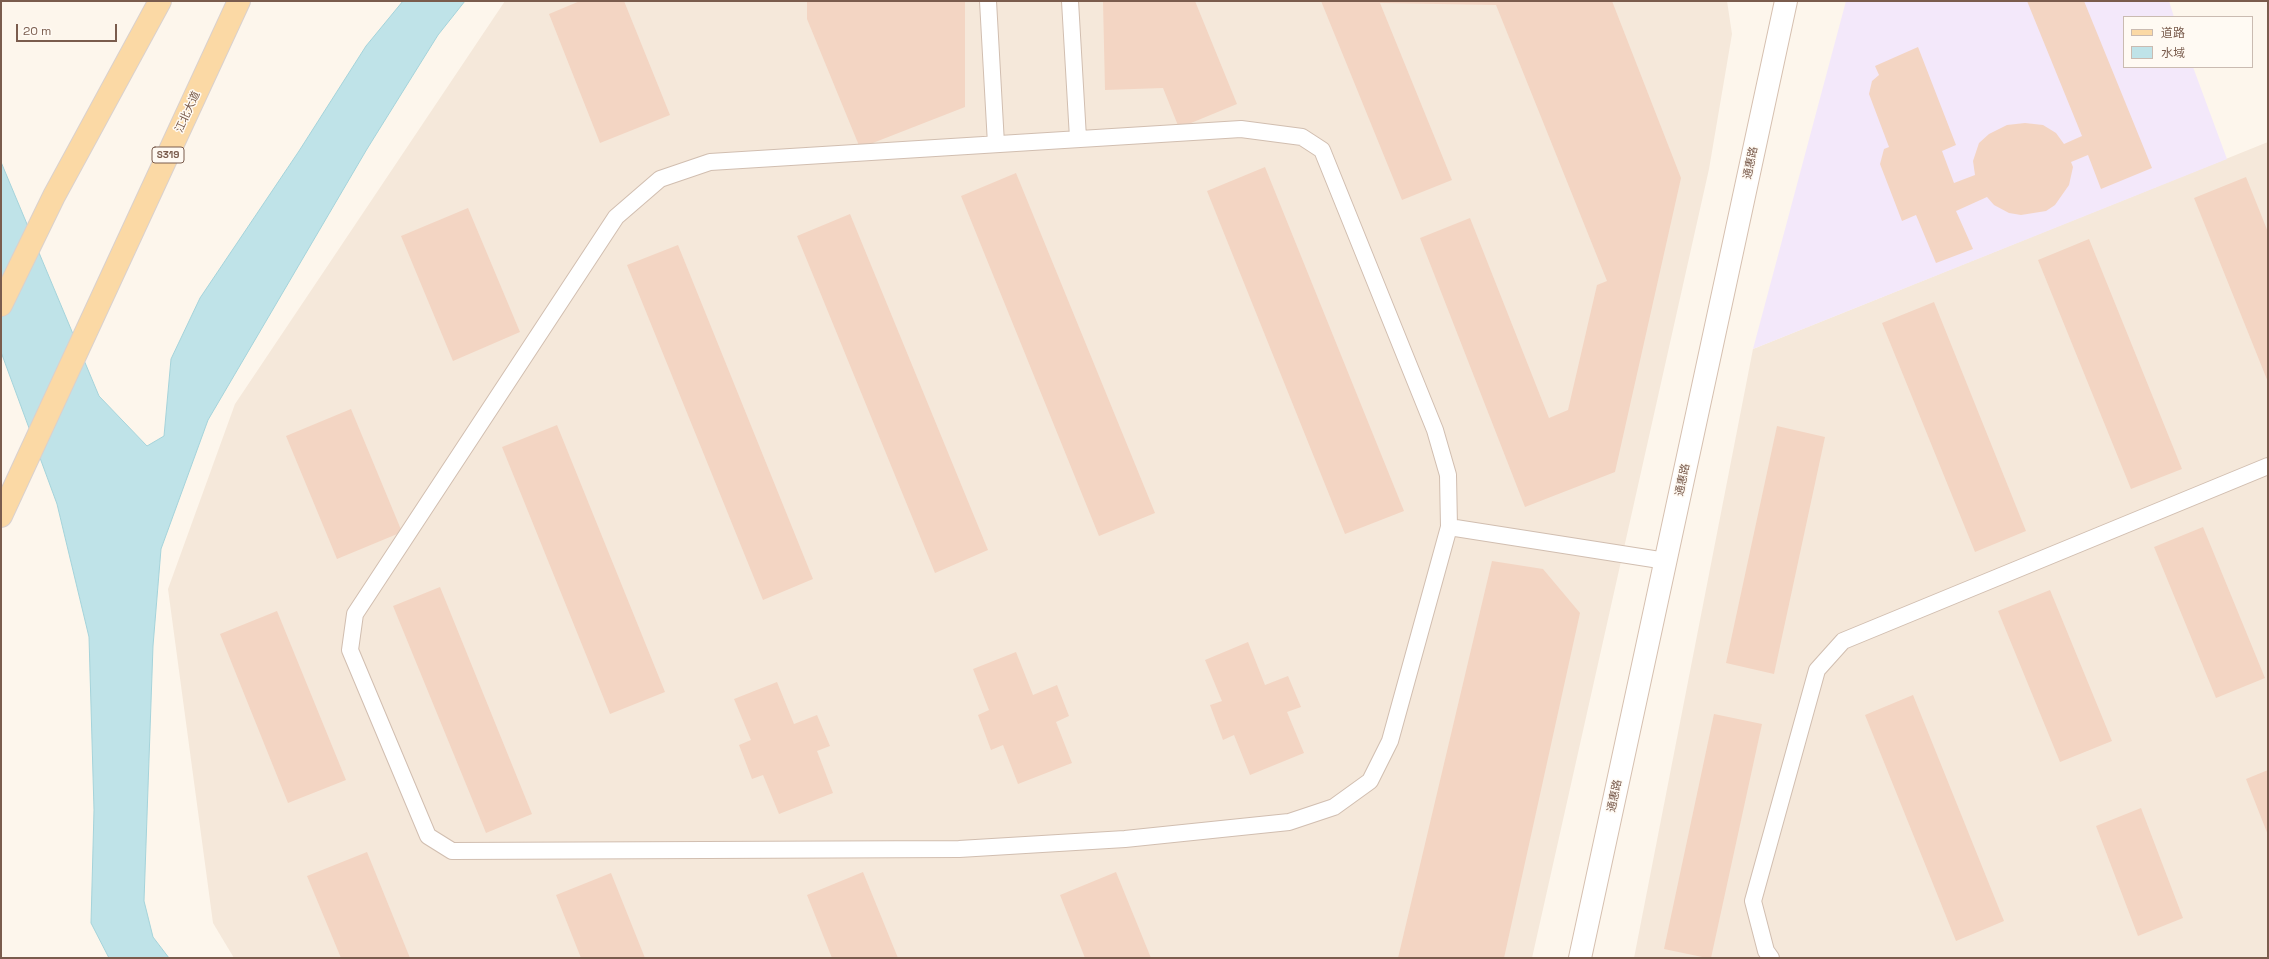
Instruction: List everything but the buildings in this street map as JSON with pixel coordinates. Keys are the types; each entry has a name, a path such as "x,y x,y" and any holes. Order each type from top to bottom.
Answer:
{"main road":[{"path":"1,305 54,196 160,1"},
{"name":"江北大道","path":"1,516 239,1"}],"street":[{"name":"通惠路","path":"1580,958 1786,1"}],"lane":[{"path":"988,1 996,144"},
{"path":"1070,1 1078,138"},
{"path":"1241,128 1302,137 1322,150 1435,430 1448,475 1449,527 1390,742 1370,781 1334,807 1289,822 1125,839 959,849 452,851 428,836 350,650 355,614 616,217 660,179 710,162 1078,138 1241,128"},
{"path":"1771,958 1766,951 1753,901 1817,670 1843,641 2268,466"},
{"path":"1449,527 1666,560"}],"shaded area":[{"path":"505,1 1727,1 1732,34 1709,169 1532,958 234,958 213,923 168,589 235,404"},
{"path":"1846,1 2169,1 2174,16 2123,16 2123,68 2193,68 2227,159 1753,349"},
{"path":"2268,142 2268,958 1634,958 1753,349"}],"water":[{"path":"403,1 465,1 438,35 367,149 208,420 161,549 153,646 144,901 153,937 169,958 109,958 91,923 94,810 89,637 57,504 1,352 1,162 99,396 147,446 164,436 171,359 200,298 299,151 366,46"}]}
